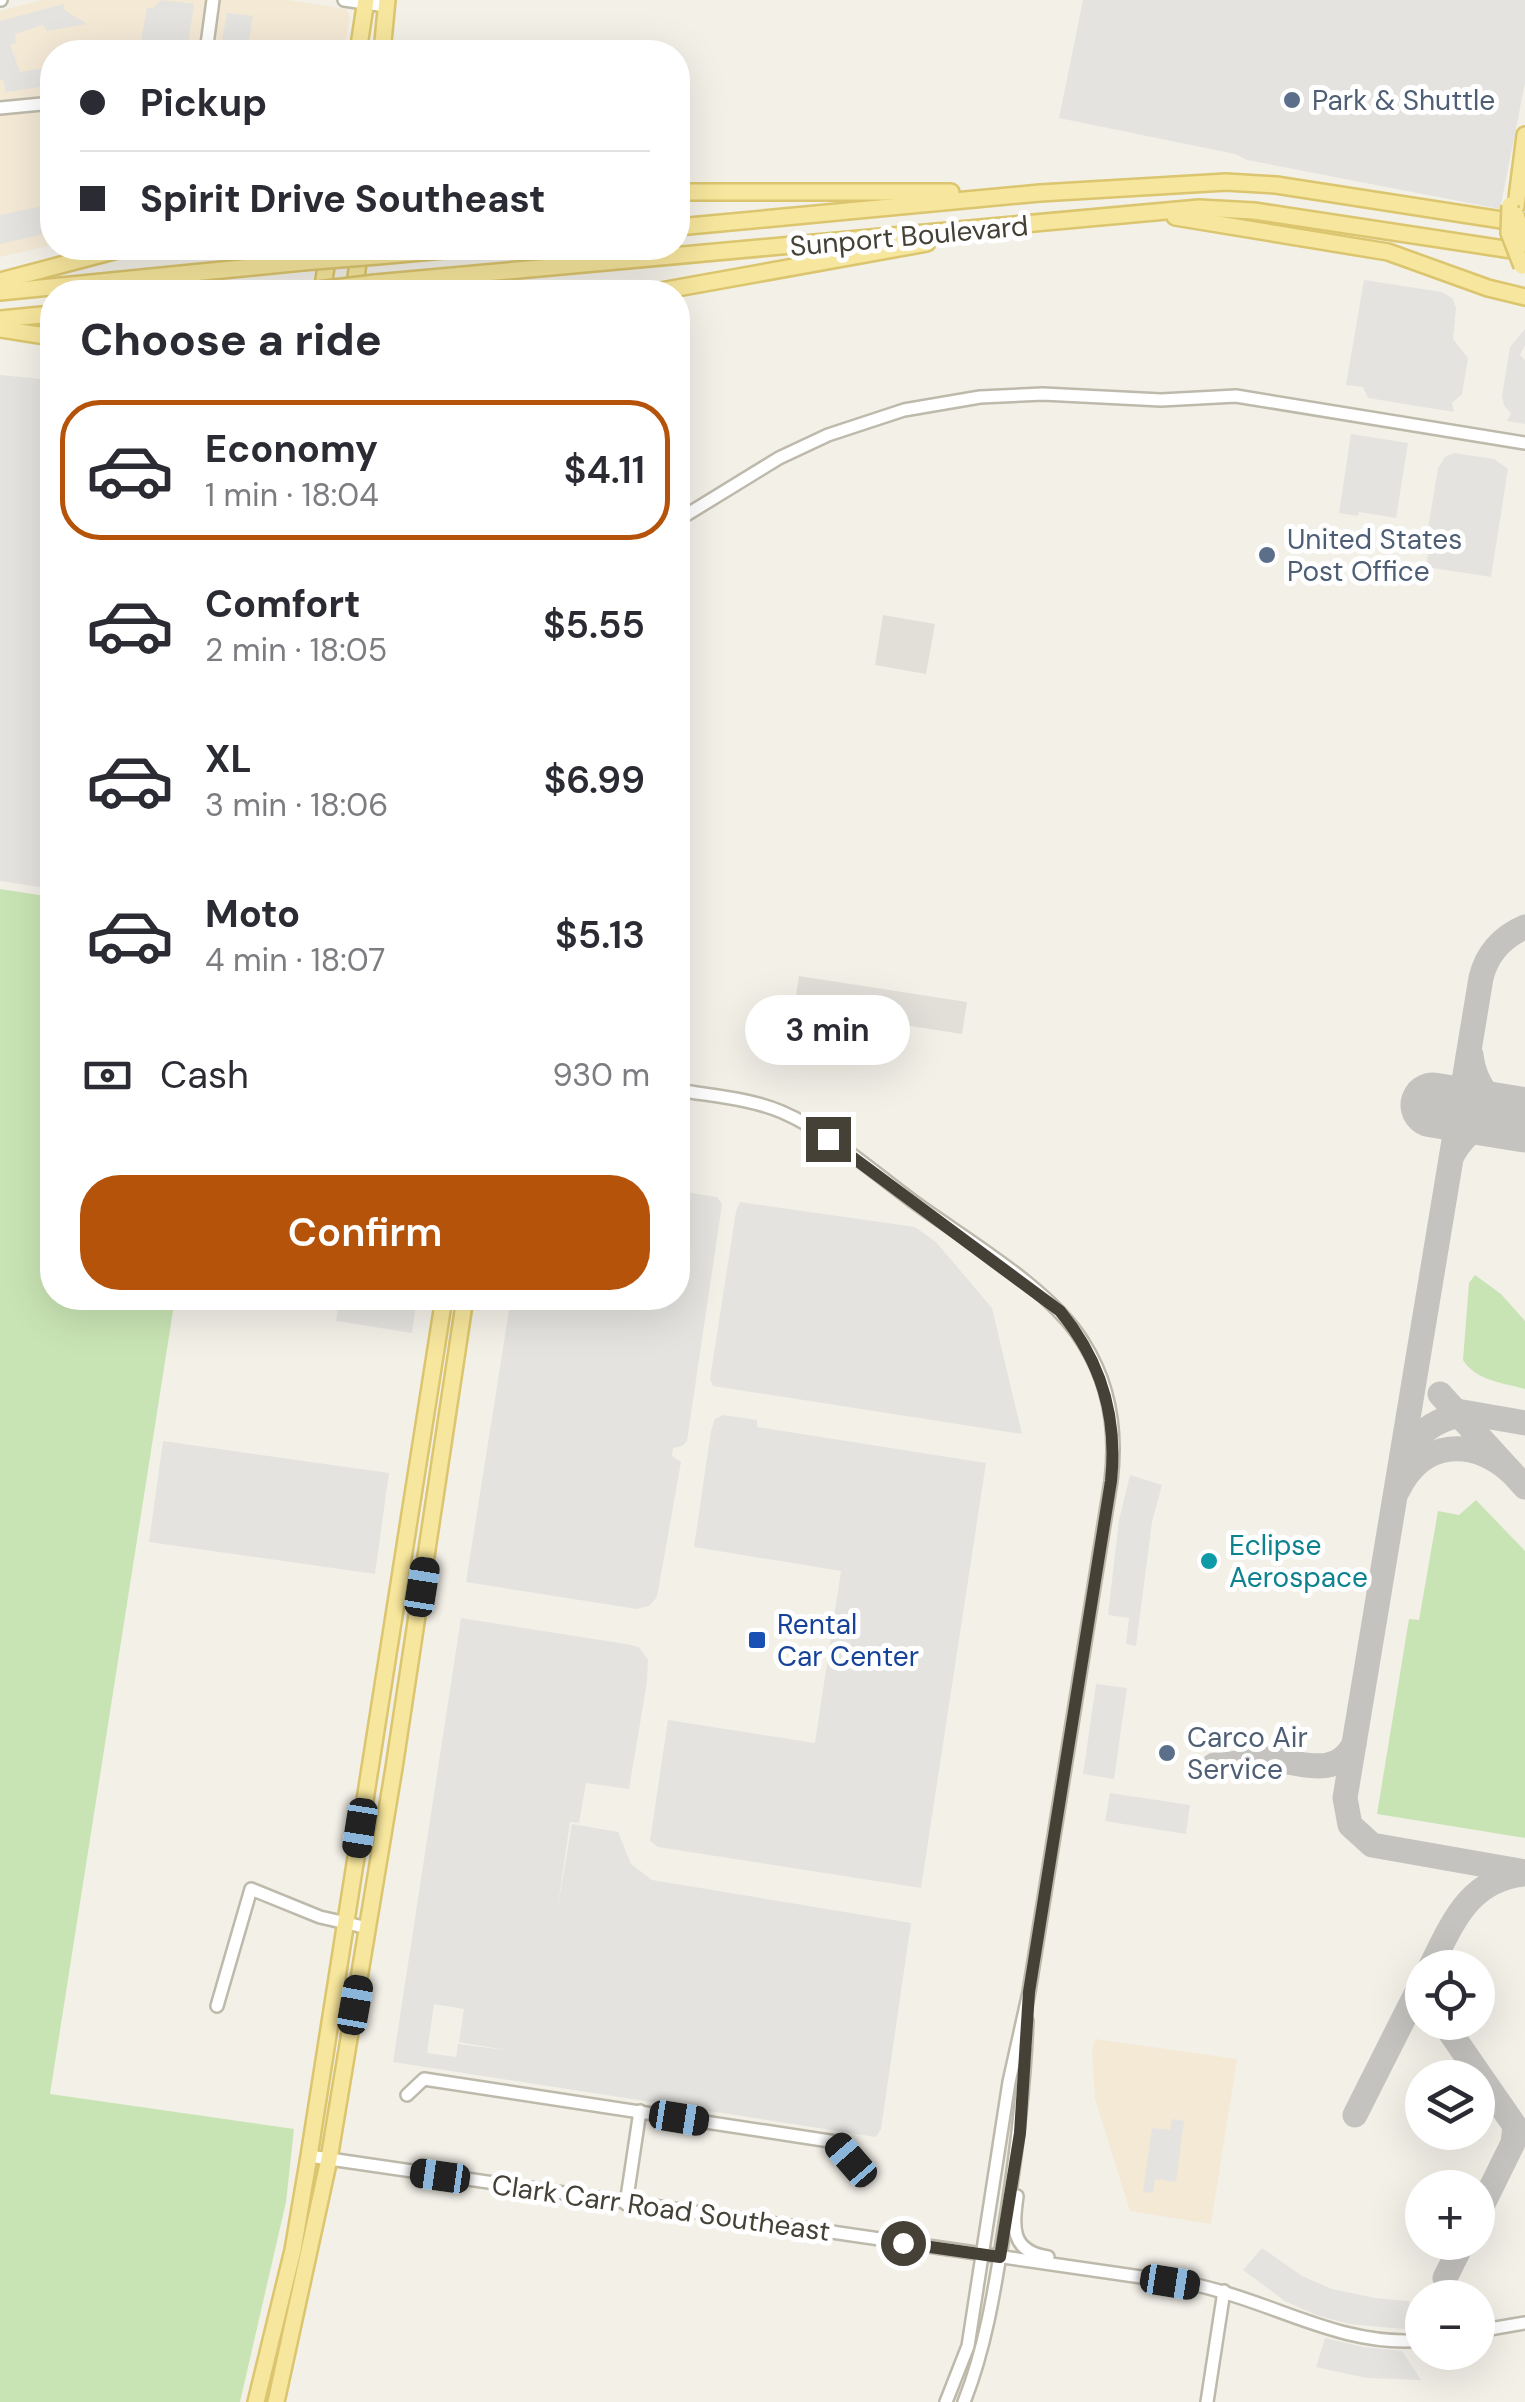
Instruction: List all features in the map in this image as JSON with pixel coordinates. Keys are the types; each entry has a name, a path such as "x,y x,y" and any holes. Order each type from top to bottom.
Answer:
{"main road":[{"path":"360,40 366,2"},
{"path":"383,40 386,3"},
{"path":"354,40 362,30"},
{"path":"1524,262 1509,233 1525,134"},
{"name":"Sunport Boulevard","path":"690,226 1040,192 1242,183 1525,224"},
{"path":"690,192 1040,192"},
{"path":"1514,203 1525,244"},
{"name":"Sunport Boulevard","path":"690,256 1199,208 1254,211 1524,262"},
{"path":"1136,214 1203,220 1388,252 1525,297"},
{"path":"690,286 1000,228"},
{"path":"0,282 81,260"},
{"path":"121,280 327,260"},
{"name":"Sunport Boulevard","path":"420,280 643,260"},
{"path":"0,292 40,288"},
{"path":"0,319 40,315"},
{"path":"0,329 40,335"},
{"path":"256,2402 292,2250 309,2156 442,1310"},
{"path":"276,2402 329,2159 463,1310"}],"street":[{"path":"208,40 213,0"},
{"path":"344,0 386,3"},
{"path":"0,108 40,103"},
{"path":"690,513 779,458 838,431 904,410 999,395 1161,400 1236,396 1525,443"},
{"path":"690,1092 763,1105 800,1122 1042,1295 1082,1340 1100,1374 1112,1430 1111,1481 1029,1992 1009,2082 968,2346 946,2402"},
{"path":"217,2006 252,1889 346,1924 368,1928"},
{"path":"964,2402 982,2350 1020,2133 1029,1992"},
{"path":"407,2095 424,2079 836,2142 851,2160"},
{"path":"626,2204 640,2112"},
{"path":"1020,2133 1023,2158 1013,2223 1017,2237 1034,2254 1089,2262 1104,2272"},
{"name":"Clark Carr Road Southeast","path":"309,2156 1224,2292 1342,2333 1376,2340 1405,2340"},
{"path":"1206,2402 1224,2292"},
{"path":"1495,2328 1525,2323"}],"shaded area":[{"path":"42,0 289,0 346,9 350,16 346,40 40,40 40,248 0,257 0,11"},
{"path":"161,0 194,4 189,40 141,40 147,8"},
{"name":"Park & Shuttle","path":"1083,0 1525,0 1525,83 1500,209 1247,160 1235,154 1059,118"},
{"path":"64,4 64,10 87,24 47,31 43,25 15,34 16,43 10,45 20,72 40,69 40,87 6,92 0,80 0,21"},
{"path":"227,13 253,16 249,40 222,40"},
{"path":"40,207 40,235 0,244 0,215"},
{"path":"1364,280 1442,292 1453,299 1453,339 1468,358 1462,394 1452,403 1454,412 1368,398 1363,387 1346,385"},
{"path":"1525,329 1525,345 1520,355 1525,360 1525,424 1507,421 1511,414 1502,396 1510,347"},
{"path":"0,375 40,379 40,887 0,881"},
{"path":"1351,434 1408,443 1396,518 1339,513"},
{"path":"1454,453 1494,459 1508,469 1491,577 1426,567 1429,548 1425,547 1438,468 1445,457"},
{"path":"883,615 935,624 926,674 875,665"},
{"path":"799,976 967,1002 962,1034 794,1008"},
{"path":"690,1193 717,1197 722,1204 687,1441 673,1448 672,1456 681,1462 657,1597 649,1606 637,1609 466,1582 509,1310 690,1310"},
{"path":"740,1202 915,1227 936,1242 992,1308 1022,1434 713,1386 710,1379"},
{"path":"338,1310 415,1310 412,1333 336,1321"},
{"path":"723,1415 757,1420 757,1427 986,1463 921,1888 658,1847 650,1841 668,1720 815,1743 841,1571 694,1547 711,1431 715,1419"},
{"path":"163,1441 389,1473 375,1574 149,1542"},
{"path":"1130,1475 1162,1485 1152,1522 1136,1646 1126,1644 1129,1618 1108,1615 1119,1520"},
{"path":"461,1618 626,1644 639,1647 648,1660 629,1789 586,1783 579,1823 570,1822 557,1912 572,1824 618,1832 631,1864 652,1880 911,1923 881,2129 876,2137 393,2062","holes":["434,2004 464,2009 459,2042 511,2051 458,2044 456,2057 427,2053"]},
{"path":"1096,1684 1127,1688 1114,1779 1083,1774"},
{"path":"1110,1793 1190,1805 1186,1834 1105,1821"},
{"path":"1095,2039 1237,2059 1211,2224 1130,2211 1095,2099"},
{"path":"1172,2119 1184,2121 1176,2182 1155,2179 1153,2193 1143,2192 1152,2128 1170,2130"},
{"path":"1262,2248 1302,2276 1332,2289 1405,2301 1405,2329 1349,2324 1316,2315 1285,2301 1243,2270"},
{"path":"1325,2338 1402,2351 1405,2370 1414,2370 1421,2380 1366,2378 1316,2367"}],"green space":[{"path":"0,889 40,895 40,1310 173,1310 50,2094 294,2129 286,2202 240,2402 0,2402"},
{"path":"1475,1275 1501,1294 1525,1321 1525,1389 1482,1376 1463,1360 1469,1283"},
{"path":"1476,1500 1525,1551 1525,1838 1377,1814 1409,1619 1419,1620 1438,1511 1459,1515"}],"taxiway":[{"path":"1525,927 1497,947 1481,978 1345,1798 1350,1825 1372,1845 1525,1872"},
{"path":"1471,1055 1476,1076 1488,1096 1504,1111 1525,1120"},
{"path":"1453,1154 1472,1131 1498,1121 1519,1119"},
{"path":"1440,1394 1525,1487"},
{"path":"1451,1410 1525,1423"},
{"path":"1405,1454 1432,1425 1470,1414"},
{"path":"1398,1490 1421,1461 1450,1449 1481,1453 1511,1472"},
{"path":"1214,1765 1261,1759 1325,1766 1346,1756 1354,1744"},
{"path":"1440,1950 1475,1895 1488,1885 1523,1874"},
{"path":"1355,2115 1405,2016"},
{"path":"1455,2040 1515,2126 1513,2143 1495,2180"},
{"path":"1445,2278 1454,2260"}],"runway":[{"path":"1433,1105 1525,1120"}],"place":[{"name":"Park & Shuttle","path":"1292,100"},
{"name":"United States Post Office","path":"1267,555"},
{"name":"Eclipse Aerospace","path":"1209,1561"},
{"name":"Rental Car Center","path":"757,1640"},
{"name":"Carco Air Service","path":"1167,1753"}],"route":[{"path":"828,1139 1060,1311 1082,1340 1100,1374 1110,1409 1114,1446 1029,1992 1020,2133 1000,2257 903,2243"}]}
